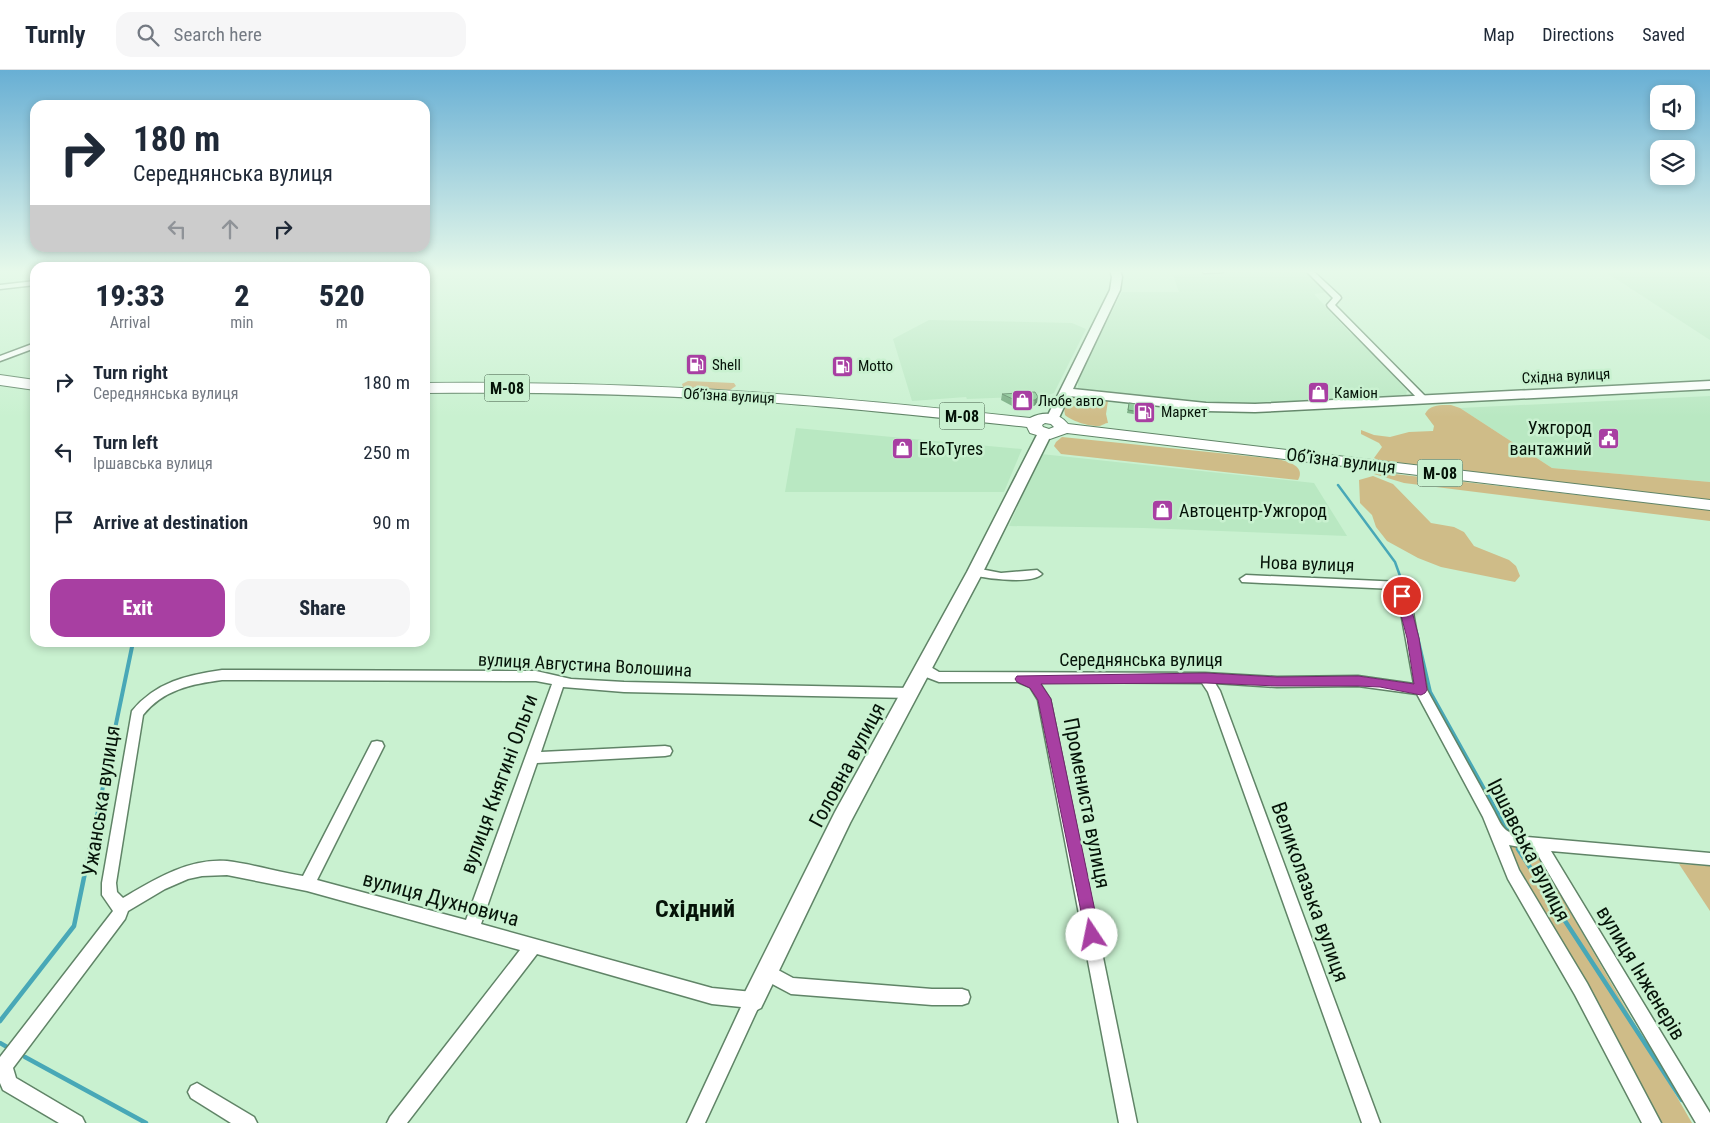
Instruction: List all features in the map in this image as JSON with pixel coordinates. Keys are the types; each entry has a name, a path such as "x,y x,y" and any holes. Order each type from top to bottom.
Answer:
{"highway":[{"path":"0,380 30,384"},
{"name":"Обʼїзна вулиця","path":"430,388 590,388 827,402 1048,426 1710,505"}],"street":[{"path":"1048,426 1101,319"},
{"path":"1345,319 1424,400"},
{"path":"0,359 30,347"},
{"name":"Східна вулиця","path":"1066,392 1206,407 1255,408 1302,404 1424,400 1710,385"},
{"name":"Головна вулиця","path":"696,1123 753,1000 842,818 975,572 1048,426"},
{"path":"975,572 1001,577 1037,574"},
{"name":"Нова вулиця","path":"1246,579 1398,585"},
{"name":"Іршавська вулиця","path":"1398,585 1406,608 1421,690 1479,797 1513,874 1580,989 1652,1123"},
{"name":"Середнянська вулиця","path":"924,667 930,674 939,677 1021,679 1206,678 1277,682 1358,681 1380,682 1421,690"},
{"name":"вулиця Августина Волошина","path":"144,703 160,691 177,684 193,679 222,675 536,676 559,682 624,687 911,693"},
{"name":"Великолазька вулиця","path":"1206,678 1214,691 1247,778 1371,1123"},
{"name":"Промениста вулиця","path":"1021,679 1034,684 1044,699 1128,1123"},
{"name":"вулиця Княгині Ольги","path":"471,929 559,682"},
{"name":"Ужанська вулиця","path":"122,907 110,894 111,864 137,714 144,703"},
{"path":"307,884 377,746"},
{"path":"532,758 665,751"},
{"path":"1496,832 1510,840 1539,844 1710,859"},
{"name":"вулиця Інженерів","path":"1539,844 1706,1123"},
{"name":"вулиця Духновича","path":"122,907 160,884 202,868 227,868 307,884 712,996 753,1000"},
{"path":"76,1123 9,1084 2,1068 120,914 122,907"},
{"path":"396,1123 533,946"},
{"path":"767,972 791,986 932,997 962,997"},
{"path":"197,1092 248,1123"}],"shaded area":[{"path":"1108,319 1337,319 1350,333 1359,337 1407,391 1406,395 1240,404 1189,403 1078,388 1078,378"},
{"path":"1678,319 1710,319 1710,340"},
{"path":"929,320 1072,323 1086,329 1054,393 1045,396 967,399 966,397 912,401 893,339"},
{"path":"688,381 734,383 736,386 730,390 683,387 682,384"},
{"name":"Ужгород вантажний","path":"1710,396 1710,482 1552,468 1460,408"},
{"path":"1076,397 1108,401 1106,414 1108,423 1092,426 1065,415 1064,408 1066,403"},
{"path":"1451,405 1460,408 1552,468 1710,482 1710,501 1378,460 1374,458 1382,447 1379,443 1361,434 1361,430 1374,435 1390,437 1409,432 1433,431 1434,426 1425,414 1427,411 1436,406"},
{"path":"796,428 1022,449 1004,492 785,492"},
{"path":"1062,437 1277,459 1294,465 1300,471 1300,475 1298,480 1061,454 1054,446"},
{"path":"1041,454 1314,483 1347,536 1144,528 1009,526"},
{"path":"1377,472 1710,510 1710,521 1404,483 1374,474"},
{"path":"1373,476 1393,484 1431,523 1454,527 1464,532 1474,546 1509,560 1516,566 1520,576 1515,582 1441,567 1418,558 1387,541 1376,527 1372,515 1360,503 1359,480"},
{"path":"1505,842 1535,851 1692,1123 1660,1123"},
{"path":"1679,864 1710,866 1710,911"}],"building":[{"path":"694,357 705,360 697,367 686,365"},
{"path":"1035,392 1038,397 1035,400 1017,401 1002,394"},
{"path":"1129,403 1153,406 1152,414 1128,410"}],"waterway":[{"path":"1338,485 1395,562 1408,598"},
{"path":"1407,597 1409,602"},
{"path":"1416,632 1430,692 1507,830"},
{"path":"94,830 132,647"},
{"path":"0,1021 74,926 94,829"},
{"path":"1518,849 1682,1100"},
{"path":"0,1043 7,1047"},
{"path":"25,1057 146,1123"}],"place":[{"name":"Shell","path":"696,365"},
{"name":"Motto","path":"842,366"},
{"name":"Каміон","path":"1318,393"},
{"name":"Любе авто","path":"1022,401"},
{"name":"Маркет","path":"1145,412"},
{"name":"Ужгород вантажний","path":"1608,438"},
{"name":"EkoTyres","path":"903,449"},
{"name":"Автоцентр-Ужгород","path":"1163,511"}],"district":[{"name":"Східний","path":"695,909"}],"route":[{"path":"1092,935 1044,699 1034,684 1021,679 1206,678 1277,682 1358,681 1380,682 1421,690 1413,638 1402,596"}]}
